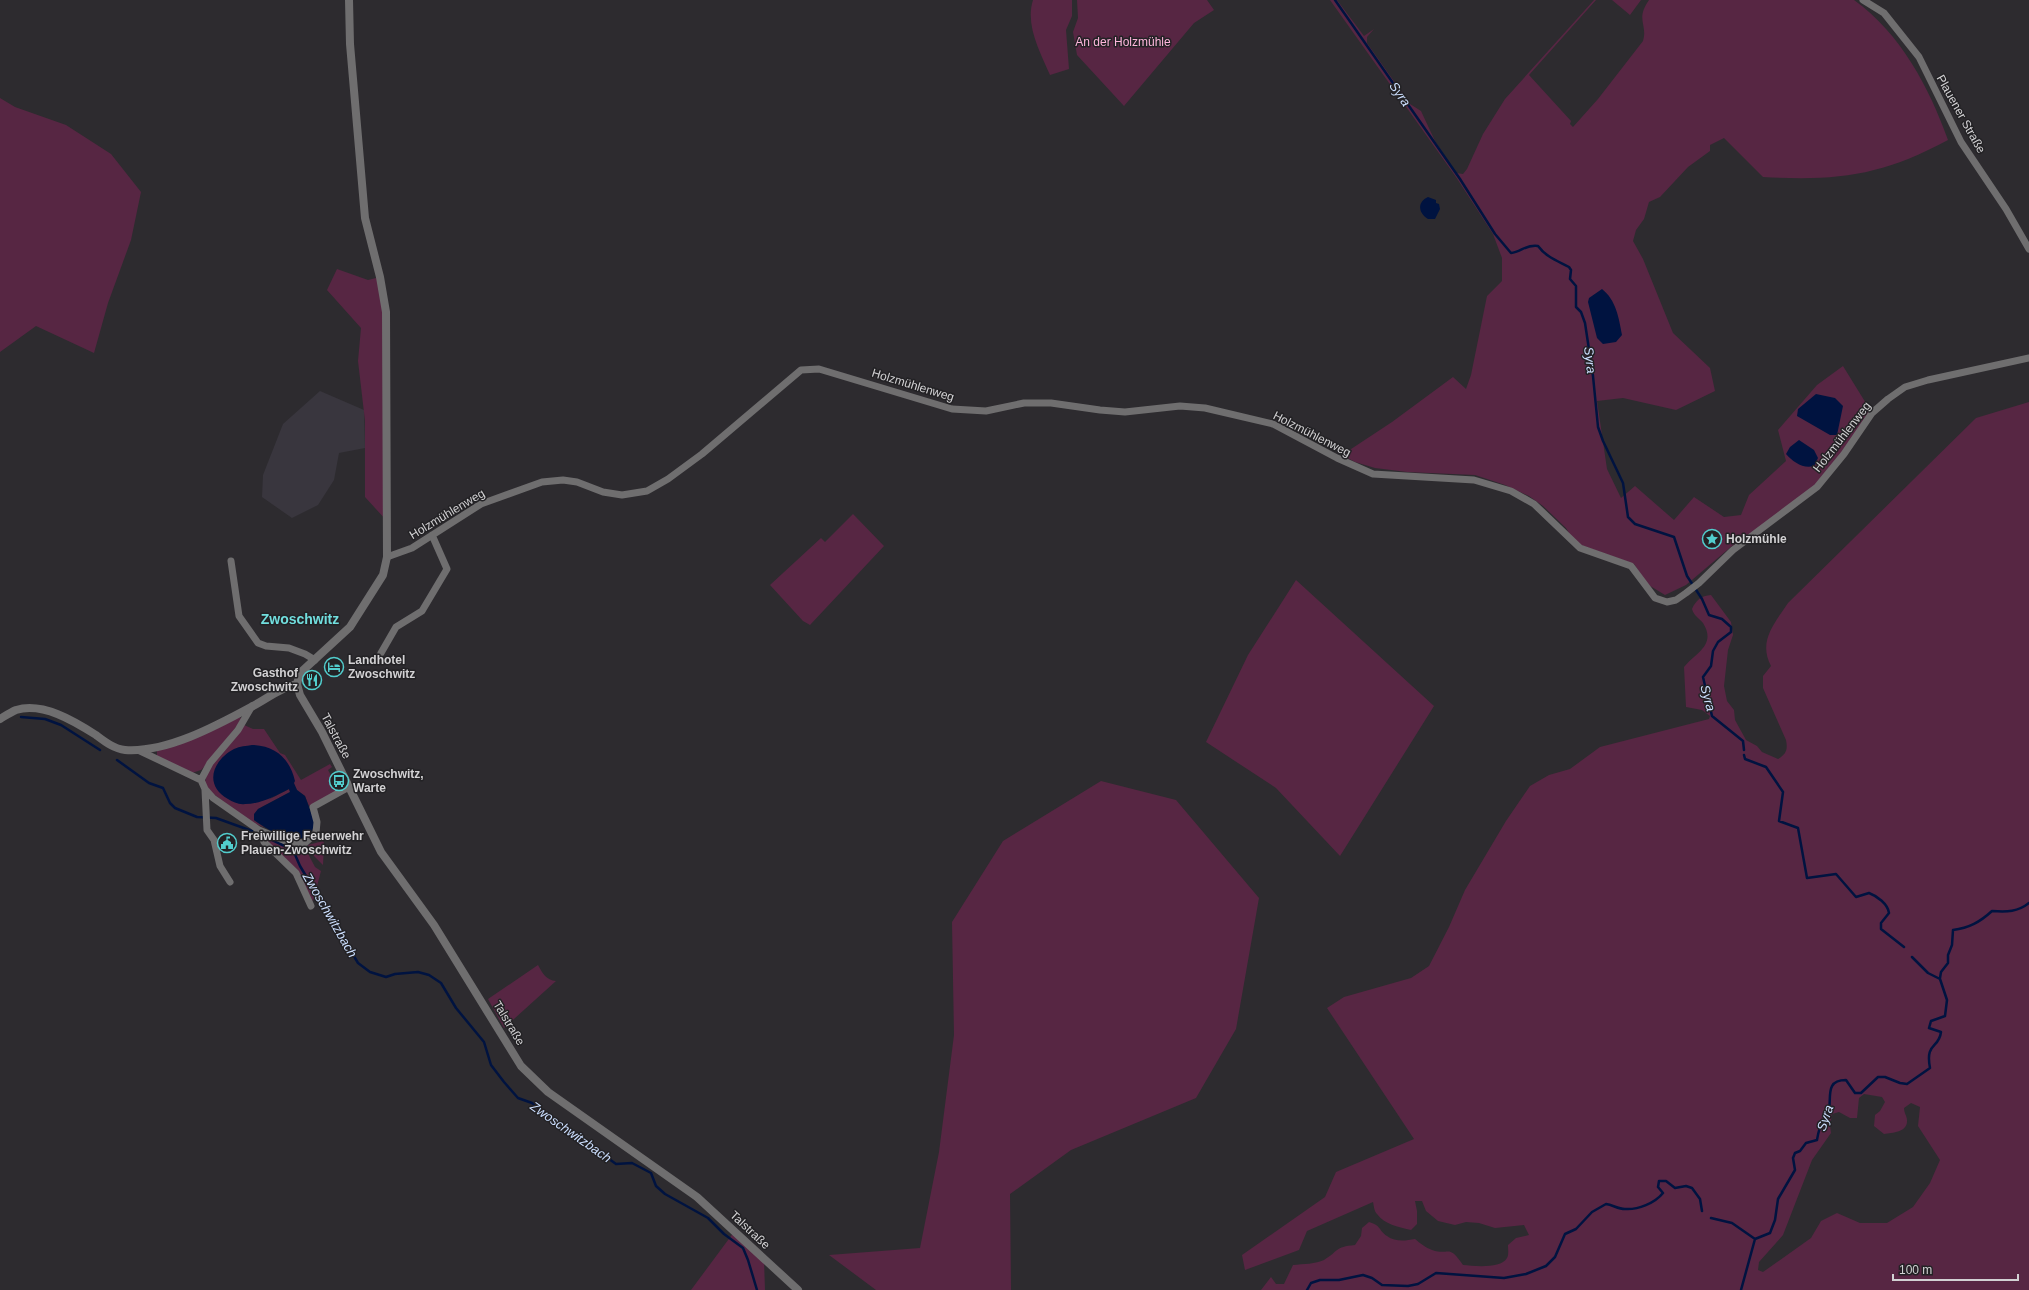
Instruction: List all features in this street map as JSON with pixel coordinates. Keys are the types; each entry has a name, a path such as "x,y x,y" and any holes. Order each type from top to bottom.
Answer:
{"street":[{"path":"0,718 16,710 30,708 47,711 73,721 111,745 124,750 138,750 177,741 252,706 279,689 297,684 300,673 350,627 383,575 387,557 386,312 380,277 365,218 350,44 349,0"},
{"name":"Plauener Straße","path":"1863,0 1884,13 1919,57 1936,95 1961,142 2006,209 2029,249"},
{"name":"Holzmühlenweg","path":"387,557 412,548 481,504 542,482 563,480 578,482 603,492 622,495 647,491 668,479 702,454 801,370 819,369 952,410 986,411 1024,403 1051,403 1125,412 1186,407 1205,408 1273,424 1342,461 1373,474 1474,480 1511,491 1534,504 1580,548 1631,566 1655,598 1667,602 1676,600 1686,593 1699,583 1732,550 1817,487 1844,454 1872,413 1888,399 1906,387 1928,380 2029,358"},
{"path":"381,653 396,627 422,611 447,569 432,535"},
{"path":"231,561 239,616 258,643 266,646 289,648 305,654 315,660"},
{"name":"Talstraße","path":"297,684 300,695 322,732 382,852 434,925 521,1066 548,1092 697,1197 798,1290"},
{"path":"201,780 210,763 238,730 252,706"},
{"path":"138,750 201,780 205,789 222,806 259,830 288,842 305,843 316,833 317,822 313,807 349,787"},
{"path":"205,789 207,830 214,840 220,866 230,882"},
{"path":"259,830 264,842 296,873 311,906"}],"shaded area":[{"path":"320,391 364,410 365,448 339,453 334,480 318,505 292,518 262,497 263,475 283,424"}],"green space":[{"path":"1033,0 1072,0 1072,16 1066,30 1069,69 1050,75 1038,48 1032,29 1031,9"},
{"name":"An der Holzmühle","path":"1077,0 1207,0 1214,10 1194,23 1124,106 1077,55 1073,32 1078,18"},
{"path":"1330,0 1337,0 1364,36 1374,29 1367,37 1367,43 1410,104 1421,111 1435,141 1456,173 1463,174 1467,169 1483,134 1505,99 1594,0 1596,0 1529,75 1571,121 1570,124 1573,127 1598,99 1643,41 1644,30 1642,17 1649,0 1854,0 1886,29 1912,63 1932,101 1948,140 1901,162 1880,169 1837,177 1814,178 1763,177 1724,138 1710,145 1710,151 1688,167 1660,197 1649,202 1644,219 1636,230 1633,241 1643,259 1673,333 1710,368 1715,391 1676,410 1623,398 1597,401 1607,469 1621,498 1635,486 1674,520 1694,497 1724,517 1741,515 1749,495 1786,461 1778,430 1817,385 1843,366 1872,413 1817,487 1732,546 1686,585 1665,595 1647,584 1634,564 1575,543 1566,528 1543,506 1529,496 1505,485 1475,475 1407,472 1375,468 1355,462 1342,455 1392,422 1453,377 1466,389 1471,375 1487,296 1502,281 1502,258 1493,234 1456,177"},
{"path":"1612,0 1641,0 1630,15"},
{"path":"0,98 15,107 66,125 111,154 141,192 131,240 108,303 94,353 36,326 0,352"},
{"path":"337,269 368,280 380,277 386,312 386,520 365,497 365,421 358,361 361,328 327,290"},
{"path":"2029,402 2029,1290 1261,1290 1271,1277 1276,1284 1284,1284 1293,1265 1309,1264 1321,1261 1329,1257 1340,1248 1355,1245 1361,1236 1362,1228 1369,1222 1376,1225 1390,1238 1400,1240 1415,1239 1425,1247 1432,1250 1451,1252 1463,1265 1487,1266 1504,1262 1508,1257 1508,1245 1516,1238 1529,1235 1524,1225 1495,1228 1479,1223 1466,1222 1455,1225 1438,1221 1426,1211 1422,1201 1415,1201 1417,1224 1411,1230 1392,1225 1384,1221 1376,1213 1373,1202 1307,1231 1299,1250 1245,1270 1242,1255 1325,1197 1336,1172 1414,1139 1327,1008 1344,997 1411,978 1429,966 1449,927 1465,890 1506,821 1530,786 1549,775 1570,769 1600,747 1709,719 1710,716 1702,710 1686,707 1684,667 1703,648 1707,637 1707,631 1703,623 1695,615 1692,609 1695,603 1702,597 1711,595 1731,622 1733,635 1728,650 1724,686 1727,701 1734,710 1735,720 1746,740 1757,746 1762,752 1778,759 1783,755 1787,746 1786,740 1763,688 1763,676 1771,666 1767,657 1766,649 1769,633 1773,626 1788,603 1976,418","holes":["1864,1094 1882,1097 1885,1102 1880,1111 1875,1115 1874,1126 1884,1134 1899,1131 1907,1124 1904,1108 1911,1103 1920,1107 1918,1126 1940,1160 1930,1183 1913,1207 1887,1223 1860,1223 1837,1213 1821,1221 1811,1238 1763,1272 1758,1270 1759,1262 1783,1235 1812,1160 1831,1133 1830,1126 1832,1114 1839,1112 1850,1118 1857,1118 1859,1098"]},
{"path":"853,514 884,546 810,625 803,621 770,585 821,538 825,542"},
{"path":"1296,580 1434,706 1340,856 1276,788 1206,742 1248,655"},
{"path":"239,717 241,718 240,722 201,770 192,773 157,756 157,751"},
{"path":"244,725 253,729 264,729 280,753 285,755 301,780 330,764 332,767 328,770 339,790 309,806 305,796 297,790 293,783 268,800 289,789 290,792 258,809 254,820 265,828 251,822 208,790 205,782 208,769"},
{"path":"1101,781 1176,800 1259,898 1236,1029 1196,1098 1071,1150 1010,1194 1011,1290 876,1290 829,1255 920,1248 939,1152 954,1035 952,922 1003,841"},
{"path":"266,836 285,845 304,846 315,867 321,871 313,901 266,839"},
{"path":"323,841 323,865 314,856 308,845"},
{"path":"538,965 547,978 556,981 504,1028 488,999"},
{"path":"734,1232 764,1260 765,1290 691,1290"}],"water":[{"path":"1428,197 1436,200 1436,203 1439,204 1440,209 1435,219 1428,219 1425,217 1420,208 1424,199"},
{"path":"1602,289 1611,298 1614,304 1622,335 1616,342 1603,344 1597,338 1588,302 1589,298"},
{"path":"1816,394 1835,398 1843,406 1837,435 1830,435 1797,416 1798,409"},
{"path":"1799,440 1814,450 1818,458 1814,466 1802,466 1786,454 1790,447"},
{"path":"252,745 261,746 275,751 286,760 290,766 297,790 305,796 315,823 310,832 304,837 296,839 288,838 269,830 254,820 254,814 258,809 290,792 289,789 262,801 251,804 243,804 236,803 228,799 215,787 213,780 214,773 216,766 221,759 234,749"}],"waterway":[{"name":"Syra","path":"1335,0 1460,179 1495,234 1511,253 1530,246 1538,246 1548,256 1569,267 1571,270 1570,279 1576,286 1576,307 1581,312 1585,323 1593,376 1598,427 1623,483 1628,517 1635,524 1674,537 1687,576 1702,599 1709,615 1722,619 1731,627 1731,632 1718,642 1713,651 1711,666 1703,677 1712,716 1743,741 1744,750"},
{"name":"Zwoschwitzbach","path":"21,717 45,719 61,725 100,750"},
{"name":"Syra","path":"1744,755 1745,759 1766,767 1783,792 1779,821 1798,828 1807,878 1836,874 1856,897 1869,893 1879,898 1887,906 1889,913 1881,923 1881,929 1904,947"},
{"name":"Zwoschwitzbach","path":"117,760 149,783 163,788 170,803 175,808 197,817 216,818 252,831"},
{"name":"Zwoschwitzbach","path":"268,838 293,850 300,866 358,963 370,972 386,977 395,974 418,972 429,975 441,983 456,1008 484,1042 491,1065 518,1098 532,1103 616,1164 632,1163 651,1173 656,1186 665,1194 708,1218 724,1234 743,1248 757,1290"},
{"path":"1940,978 1941,972 1948,963 1948,955 1952,945 1953,930 1974,924 1992,911 2012,911 2029,903"},
{"name":"Syra","path":"1741,1290 1755,1239 1770,1233 1775,1220 1778,1199 1795,1170 1793,1158 1795,1153 1800,1151 1806,1143 1817,1140 1821,1126 1828,1115 1830,1092 1834,1083 1846,1080 1855,1093 1861,1093 1878,1077 1885,1077 1907,1084 1930,1068 1929,1054 1938,1041 1941,1032 1929,1028 1931,1021 1945,1016 1947,1000 1940,979 1928,973 1912,957"},
{"name":"Zwoschwitzbach","path":"1307,1290 1311,1283 1320,1280 1339,1280 1363,1275 1372,1278 1382,1285 1408,1286 1418,1284 1436,1273 1504,1278 1526,1274 1546,1266 1555,1257 1565,1234 1576,1229 1592,1212 1606,1204 1630,1209 1641,1207 1656,1200 1663,1193 1658,1187 1659,1181 1666,1181 1675,1188 1686,1186 1692,1188 1700,1199 1702,1211"},
{"name":"Zwoschwitzbach","path":"1711,1218 1732,1223 1755,1239"}],"place":[{"name":"Holzmühle","path":"1712,539"},
{"name":"Landhotel Zwoschwitz","path":"334,667"},
{"name":"Gasthof Zwoschwitz","path":"312,680"},
{"name":"Zwoschwitz, Warte","path":"339,781"},
{"name":"Freiwillige Feuerwehr Plauen-Zwoschwitz","path":"227,843"}],"district":[{"name":"Zwoschwitz","path":"300,619"}]}
